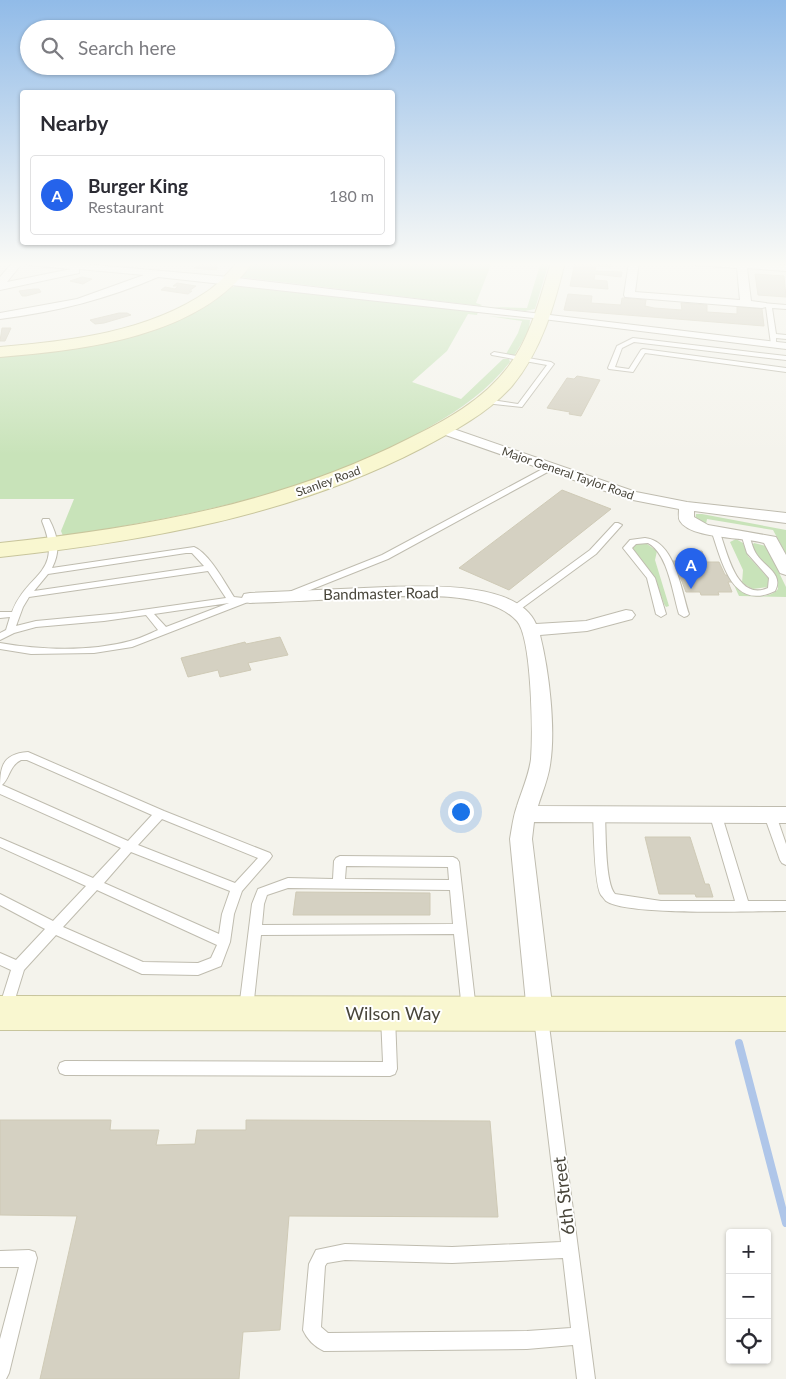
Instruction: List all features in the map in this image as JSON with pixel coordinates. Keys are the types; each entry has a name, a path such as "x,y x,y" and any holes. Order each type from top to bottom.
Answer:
{"street":[{"path":"0,352 76,343 146,326"},
{"name":"Stanley Road","path":"0,550 119,536 214,517 339,479 403,451 459,420 504,383 522,360 539,326"},
{"path":"625,326 715,337 773,340 786,346"},
{"name":"Major General Taylor Road","path":"442,429 632,496 687,506 786,518"},
{"path":"687,506 686,519 690,524 702,528 745,534 770,540 786,570"},
{"name":"Bandmaster Road","path":"241,599 432,590 481,597 512,606 526,620 530,630 542,714 541,759 536,785 525,814 521,839 540,1013"},
{"path":"530,630 587,626 626,614"},
{"path":"525,814 778,815"},
{"name":"Wilson Way","path":"2,1013 786,1014"}],"lane":[{"path":"770,326 773,340 786,337"},
{"path":"633,340 638,328"},
{"path":"682,333 680,343 682,345"},
{"path":"709,360 715,337"},
{"path":"786,358 633,340 619,347 611,368 631,371 643,351 786,370"},
{"path":"485,400 520,406 551,364 494,354"},
{"path":"285,596 385,557 551,468"},
{"path":"10,630 18,607 48,571 55,545 46,521"},
{"path":"515,610 593,552 618,525"},
{"path":"715,530 739,586 751,592 767,592 772,589 774,581 768,571 750,552 745,534"},
{"path":"661,614 650,578 627,548 633,542 650,541 657,544 665,554 684,614"},
{"path":"48,571 194,550 241,599"},
{"path":"28,594 210,568"},
{"path":"0,637 10,630 29,626 103,619 241,599"},
{"path":"0,646 31,651 94,650 132,644 241,599"},
{"path":"148,612 164,631"},
{"path":"0,615 16,614"},
{"path":"0,782 10,761 17,756 28,756 160,814 266,856 238,889 228,914 224,942 216,962 198,969 142,968 54,928 0,899"},
{"path":"0,789 130,847 238,889"},
{"path":"2,1013 18,968 160,814"},
{"path":"599,815 603,878 605,891 611,898 620,901 661,906 786,906"},
{"path":"778,815 786,860"},
{"path":"716,816 743,906"},
{"path":"0,842 224,942"},
{"path":"339,883 340,861 453,862 469,1013"},
{"path":"246,1013 258,904 262,892 288,883 456,884"},
{"path":"255,930 461,929"},
{"path":"0,960 18,968"},
{"path":"65,1068 390,1068 388,1013"},
{"name":"6th Street","path":"540,1013 586,1379"},
{"path":"570,1250 452,1255 345,1252 322,1256 317,1264 312,1330 324,1342 527,1340 580,1336"},
{"path":"0,1259 29,1258 0,1374"}],"green space":[{"path":"139,326 461,326 447,351 412,382 461,399 503,359 509,359 510,362 484,390 453,413 388,449 344,468 299,485 206,510 63,536 61,531 74,499 0,499 0,355 107,340"},
{"path":"520,326 529,326 514,356 506,354"},
{"path":"696,514 786,530 786,554 773,530 707,519 706,524 695,521"},
{"path":"736,539 743,543 748,556 768,578 770,582 768,587 753,589 742,583 743,570 730,542"},
{"path":"638,543 647,544 657,551 655,560 669,606 666,607 664,604 654,576 632,550 634,545"},
{"path":"754,543 766,546 786,587 786,597 739,596 734,585 750,594 762,596 773,593 778,589 772,573 755,551 752,545"}],"building":[{"path":"2,328 11,328 5,341 0,341"},
{"path":"577,376 600,380 581,416 547,408 567,378 574,379"},
{"path":"562,490 611,509 509,590 459,568"},
{"path":"684,551 702,551 706,562 719,562 725,575 731,575 734,582 728,582 732,592 718,592 719,595 701,595 700,592 686,592 681,579 678,579 676,575 680,575 677,566 673,566 672,561 688,561"},
{"path":"280,637 288,655 248,663 251,670 220,677 218,670 188,677 181,658 245,642 246,644"},
{"path":"645,837 690,837 705,884 709,884 713,897 696,897 695,894 659,894"},
{"path":"296,892 430,893 430,915 293,915"},
{"path":"0,1120 111,1120 110,1130 159,1130 156,1145 195,1144 197,1130 246,1130 246,1120 490,1121 498,1217 289,1216 280,1330 243,1332 239,1379 40,1379 77,1216 0,1215"}],"waterway":[{"path":"739,1043 786,1223"}],"place":[{"name":"Burger King","path":"691,589"}]}
